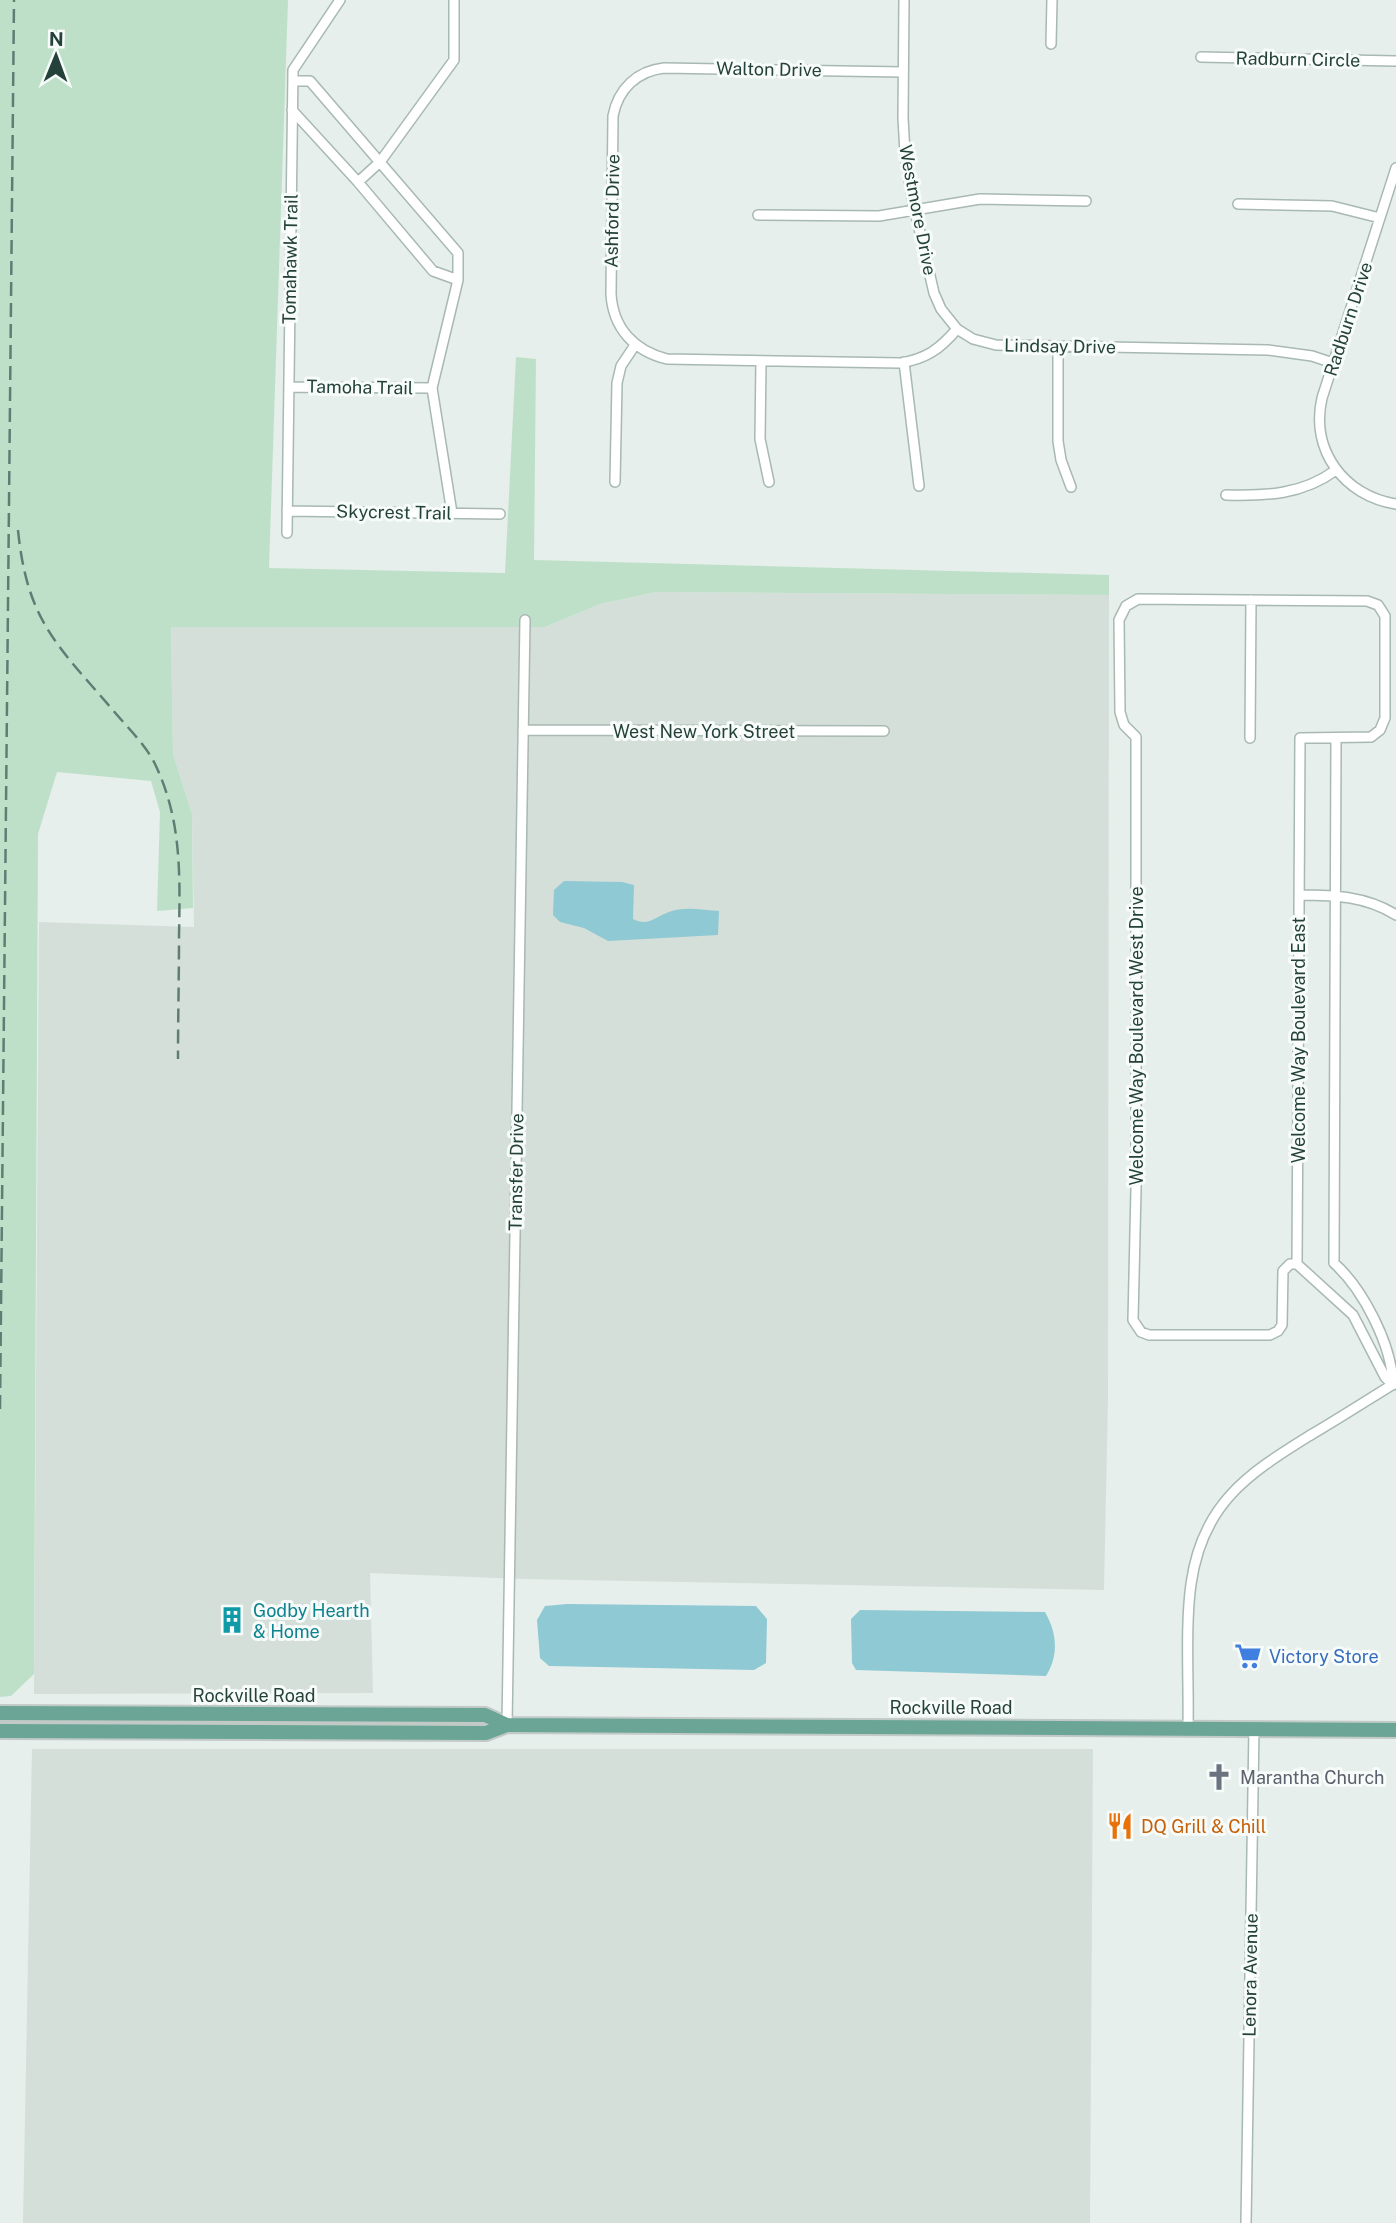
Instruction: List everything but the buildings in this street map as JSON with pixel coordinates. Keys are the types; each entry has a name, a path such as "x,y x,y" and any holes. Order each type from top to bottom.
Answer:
{"main road":[{"name":"Rockville Road","path":"0,1713 485,1716 507,1725"},
{"name":"Rockville Road","path":"0,1731 486,1733 507,1725 1396,1730"}],"street":[{"name":"Tomahawk Trail","path":"287,533 293,69 340,0"},
{"path":"358,182 380,162 454,60 454,0"},
{"name":"Westmore Drive","path":"904,0 905,153 935,297 945,316 957,329"},
{"path":"1051,44 1052,0"},
{"name":"Radburn Circle","path":"1201,57 1396,61"},
{"name":"Walton Drive","path":"636,78 651,70 664,68 903,72"},
{"name":"Ashford Drive","path":"635,345 618,324 611,294 613,116 623,90 636,78"},
{"path":"293,81 310,81 458,253 458,280 432,388 452,513"},
{"path":"292,110 358,182 433,271 458,280"},
{"name":"Radburn Drive","path":"1336,470 1324,446 1320,424 1321,402 1396,168"},
{"path":"758,215 870,216 980,200 1086,201"},
{"path":"1238,204 1332,206 1380,218"},
{"path":"615,482 617,383 621,366 635,345 667,359 904,362 930,355 957,329"},
{"name":"Lindsay Drive","path":"957,329 973,339 996,345 1268,350 1312,356 1334,363"},
{"path":"1058,346 1058,441 1061,460 1071,487"},
{"path":"761,361 760,439 769,482"},
{"path":"904,362 919,486"},
{"name":"Tamoha Trail","path":"289,387 432,388"},
{"path":"1226,495 1259,496 1290,492 1314,483 1336,470 1358,491 1382,502 1396,504"},
{"name":"Skycrest Trail","path":"287,511 500,514"},
{"name":"Welcome Way Boulevard West Drive","path":"1251,600 1141,598 1126,606 1119,622 1119,709 1124,725 1136,737 1136,1176 1133,1320 1141,1332 1149,1335 1270,1335 1278,1331"},
{"path":"1250,738 1251,600 1370,601 1381,608 1386,619 1384,721 1373,736 1336,739 1334,1263 1371,1311 1394,1384"},
{"name":"Transfer Drive","path":"507,1725 525,620"},
{"name":"West New York Street","path":"523,730 884,731"},
{"name":"Welcome Way Boulevard East","path":"1278,1331 1282,1322 1283,1271 1290,1264 1297,1264 1300,738 1336,739"},
{"path":"1299,895 1336,895 1380,905 1396,915"},
{"path":"1297,1264 1353,1314 1385,1377 1394,1384"},
{"path":"1188,1728 1190,1588 1196,1558 1212,1521 1232,1493 1257,1469 1394,1384"},
{"name":"Lenora Avenue","path":"1246,2223 1254,1728"}],"shaded area":[{"path":"656,592 1109,595 1108,1398 1104,1590 523,1579 370,1573 373,1693 34,1694 39,922 194,927 192,814 173,754 171,626 545,627 600,604"},
{"path":"32,1749 1093,1749 1090,2223 23,2223"}],"green space":[{"path":"0,0 288,0 269,568 505,573 516,357 536,359 534,560 1109,575 1109,595 656,592 600,604 545,627 171,627 173,754 192,814 193,908 157,911 160,812 151,781 57,772 38,834 34,1674 11,1696 0,1697"}],"water":[{"path":"564,881 622,882 634,885 633,919 643,922 681,909 719,911 718,935 608,941 584,928 560,922 553,915 554,890"},
{"path":"545,1606 756,1606 767,1619 766,1663 754,1670 549,1666 540,1658 537,1620"},
{"path":"860,1610 1045,1612 1054,1636 1055,1652 1046,1676 856,1670 852,1663 851,1619"}],"railway":[{"path":"0,1409 14,0"},
{"path":"18,530 29,587 47,629 146,750 164,785 178,848 178,1059"}],"place":[{"name":"Godby Hearth & Home","path":"232,1620"},
{"name":"Victory Store","path":"1248,1656"},
{"name":"Marantha Church","path":"1219,1777"},
{"name":"DQ Grill & Chill","path":"1120,1826"}]}
